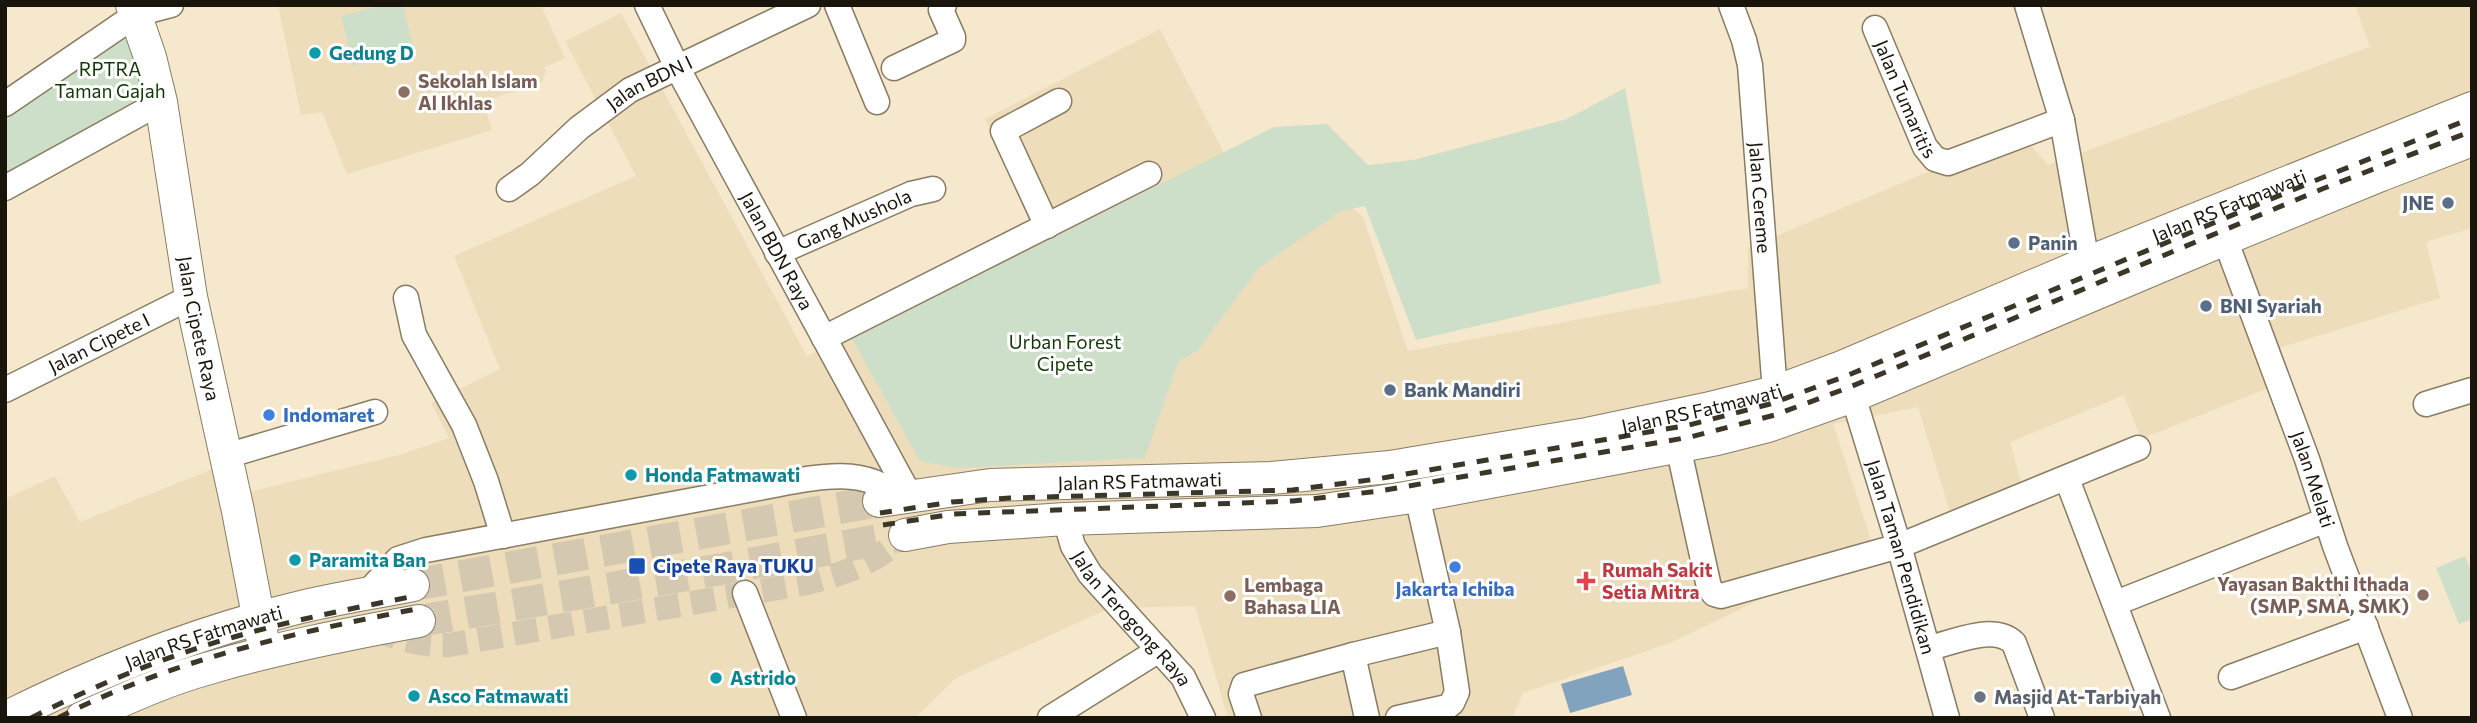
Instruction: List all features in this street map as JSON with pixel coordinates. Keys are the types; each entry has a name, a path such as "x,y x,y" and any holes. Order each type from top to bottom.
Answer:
{"main road":[{"name":"Jalan Cipete Raya","path":"134,10 150,57 161,102 191,297 265,652"},
{"name":"Jalan RS Fatmawati","path":"896,498 990,485 1271,478 1390,467 1634,425 1774,392 1842,367 2087,263 2472,108"},
{"name":"Jalan RS Fatmawati","path":"905,535 948,527 1065,519 1317,511 1411,497 1768,426 1853,396 2381,174 2472,140"},
{"path":"1960,316 1968,328 1972,345"},
{"name":"Jalan RS Fatmawati","path":"5,718 74,683 132,659 257,618 297,607 413,585"},
{"name":"Jalan RS Fatmawati","path":"82,718 156,686 204,669 265,652 419,621"}],"street":[{"path":"5,104 134,10 171,5"},
{"name":"Jalan BDN Raya","path":"647,5 678,69 824,338 896,498"},
{"name":"Jalan BDN I","path":"509,189 530,174 579,128 630,90 808,5"},
{"path":"837,5 877,102"},
{"path":"894,68 953,40 941,10 944,5"},
{"name":"Jalan Cereme","path":"1731,5 1750,65 1774,392"},
{"path":"2027,5 2062,120 2087,263"},
{"name":"Jalan Tumaritis","path":"1875,28 1925,147 1935,159 1948,163 2062,120"},
{"path":"1047,226 1003,131 1059,101"},
{"path":"5,188 161,102"},
{"path":"824,338 1149,174"},
{"name":"Gang Mushola","path":"777,253 911,194 933,189"},
{"name":"Jalan Melati","path":"2225,239 2400,718"},
{"name":"Jalan Cipete I","path":"5,390 191,297"},
{"path":"406,298 414,335 464,425 486,481 503,536"},
{"path":"2426,404 2472,390"},
{"name":"Jalan Taman Pendidikan","path":"1853,396 1899,546 1947,718"},
{"path":"226,456 375,412"},
{"path":"1678,446 1709,587 1716,595 1721,596 1899,546 2138,449"},
{"path":"366,594 398,559 425,550 804,480 862,478 877,481 896,498"},
{"path":"2067,479 2158,718"},
{"path":"1398,718 1447,707 1457,692 1440,633 1411,497"},
{"name":"Jalan Terogong Raya","path":"1065,519 1073,546 1090,574 1182,677 1203,718"},
{"path":"2116,603 2326,520"},
{"path":"745,593 794,718"},
{"path":"2231,677 2365,626"},
{"path":"1249,718 1241,694 1244,685 1440,633"},
{"path":"1928,648 1991,633 2003,635 2014,643 2042,718"},
{"path":"1050,718 1159,650"},
{"path":"1353,655 1367,718"}],"shaded area":[{"name":"Sekolah Islam Al Ikhlas","path":"278,5 541,5 565,58 545,67 542,82 483,102 492,130 347,174 322,112 301,115"},
{"path":"2355,5 2472,5 2472,228 2426,242 2440,298 2263,353 2278,384 2141,439 2124,395 2010,442 2025,497 1953,522 1918,407 1833,424 1873,545 1670,643 1523,693 1512,718 1228,718 1195,606 1110,608 956,678 915,718 5,718 5,499 55,476 80,522 218,467 225,498 402,454 449,438 431,403 500,369 454,256 636,176 565,41 621,13 807,356 1044,237 985,119 1160,29 1243,190 1324,183 1363,217 1408,351 1748,288 1748,248 2020,133 2048,165 2370,47"}],"green space":[{"path":"383,5 403,5 414,50 353,66 341,16"},
{"name":"RPTRA Taman Gajah","path":"132,19 154,98 5,180 5,107"},
{"name":"Urban Forest Cipete","path":"1625,88 1661,283 1416,340 1365,206 1341,211 1259,268 1197,351 1178,362 1145,458 957,468 920,461 852,339 1274,127 1327,124 1368,165 1413,160 1567,119"},
{"path":"2465,556 2472,573 2472,619 2459,624 2436,568"}],"water":[{"path":"1623,666 1632,695 1570,713 1561,684"}],"tunnel":[{"path":"413,585 879,501"},
{"path":"373,629 410,641 449,645 807,583 860,566 883,553 905,535"},
{"path":"419,621 905,535"}],"railway":[{"path":"880,513 952,502 1010,498 1292,490 1377,479 1689,425 1770,404 1846,376 2472,118"},
{"path":"883,525 953,514 1293,501 1380,491 1690,437 1775,415 1850,387 2322,189 2472,131"},
{"path":"31,718 80,694 181,653 301,620 415,596"},
{"path":"58,718 144,680 188,664 278,639 416,609"}],"place":[{"name":"Gedung D","path":"315,53"},
{"name":"Sekolah Islam Al Ikhlas","path":"404,92"},
{"name":"JNE","path":"2448,203"},
{"name":"Panin","path":"2014,243"},
{"name":"BNI Syariah","path":"2206,306"},
{"name":"Bank Mandiri","path":"1390,390"},
{"name":"Indomaret","path":"269,415"},
{"name":"Honda Fatmawati","path":"631,475"},
{"name":"Paramita Ban","path":"295,560"},
{"name":"Cipete Raya TUKU","path":"637,566"},
{"name":"Jakarta Ichiba","path":"1455,567"},
{"name":"Rumah Sakit Setia Mitra","path":"1586,581"},
{"name":"Yayasan Bakthi Ithada (SMP, SMA, SMK)","path":"2423,595"},
{"name":"Lembaga Bahasa LIA","path":"1230,596"},
{"name":"Astrido","path":"716,678"},
{"name":"Asco Fatmawati","path":"414,696"},
{"name":"Masjid At-Tarbiyah","path":"1980,697"}]}
